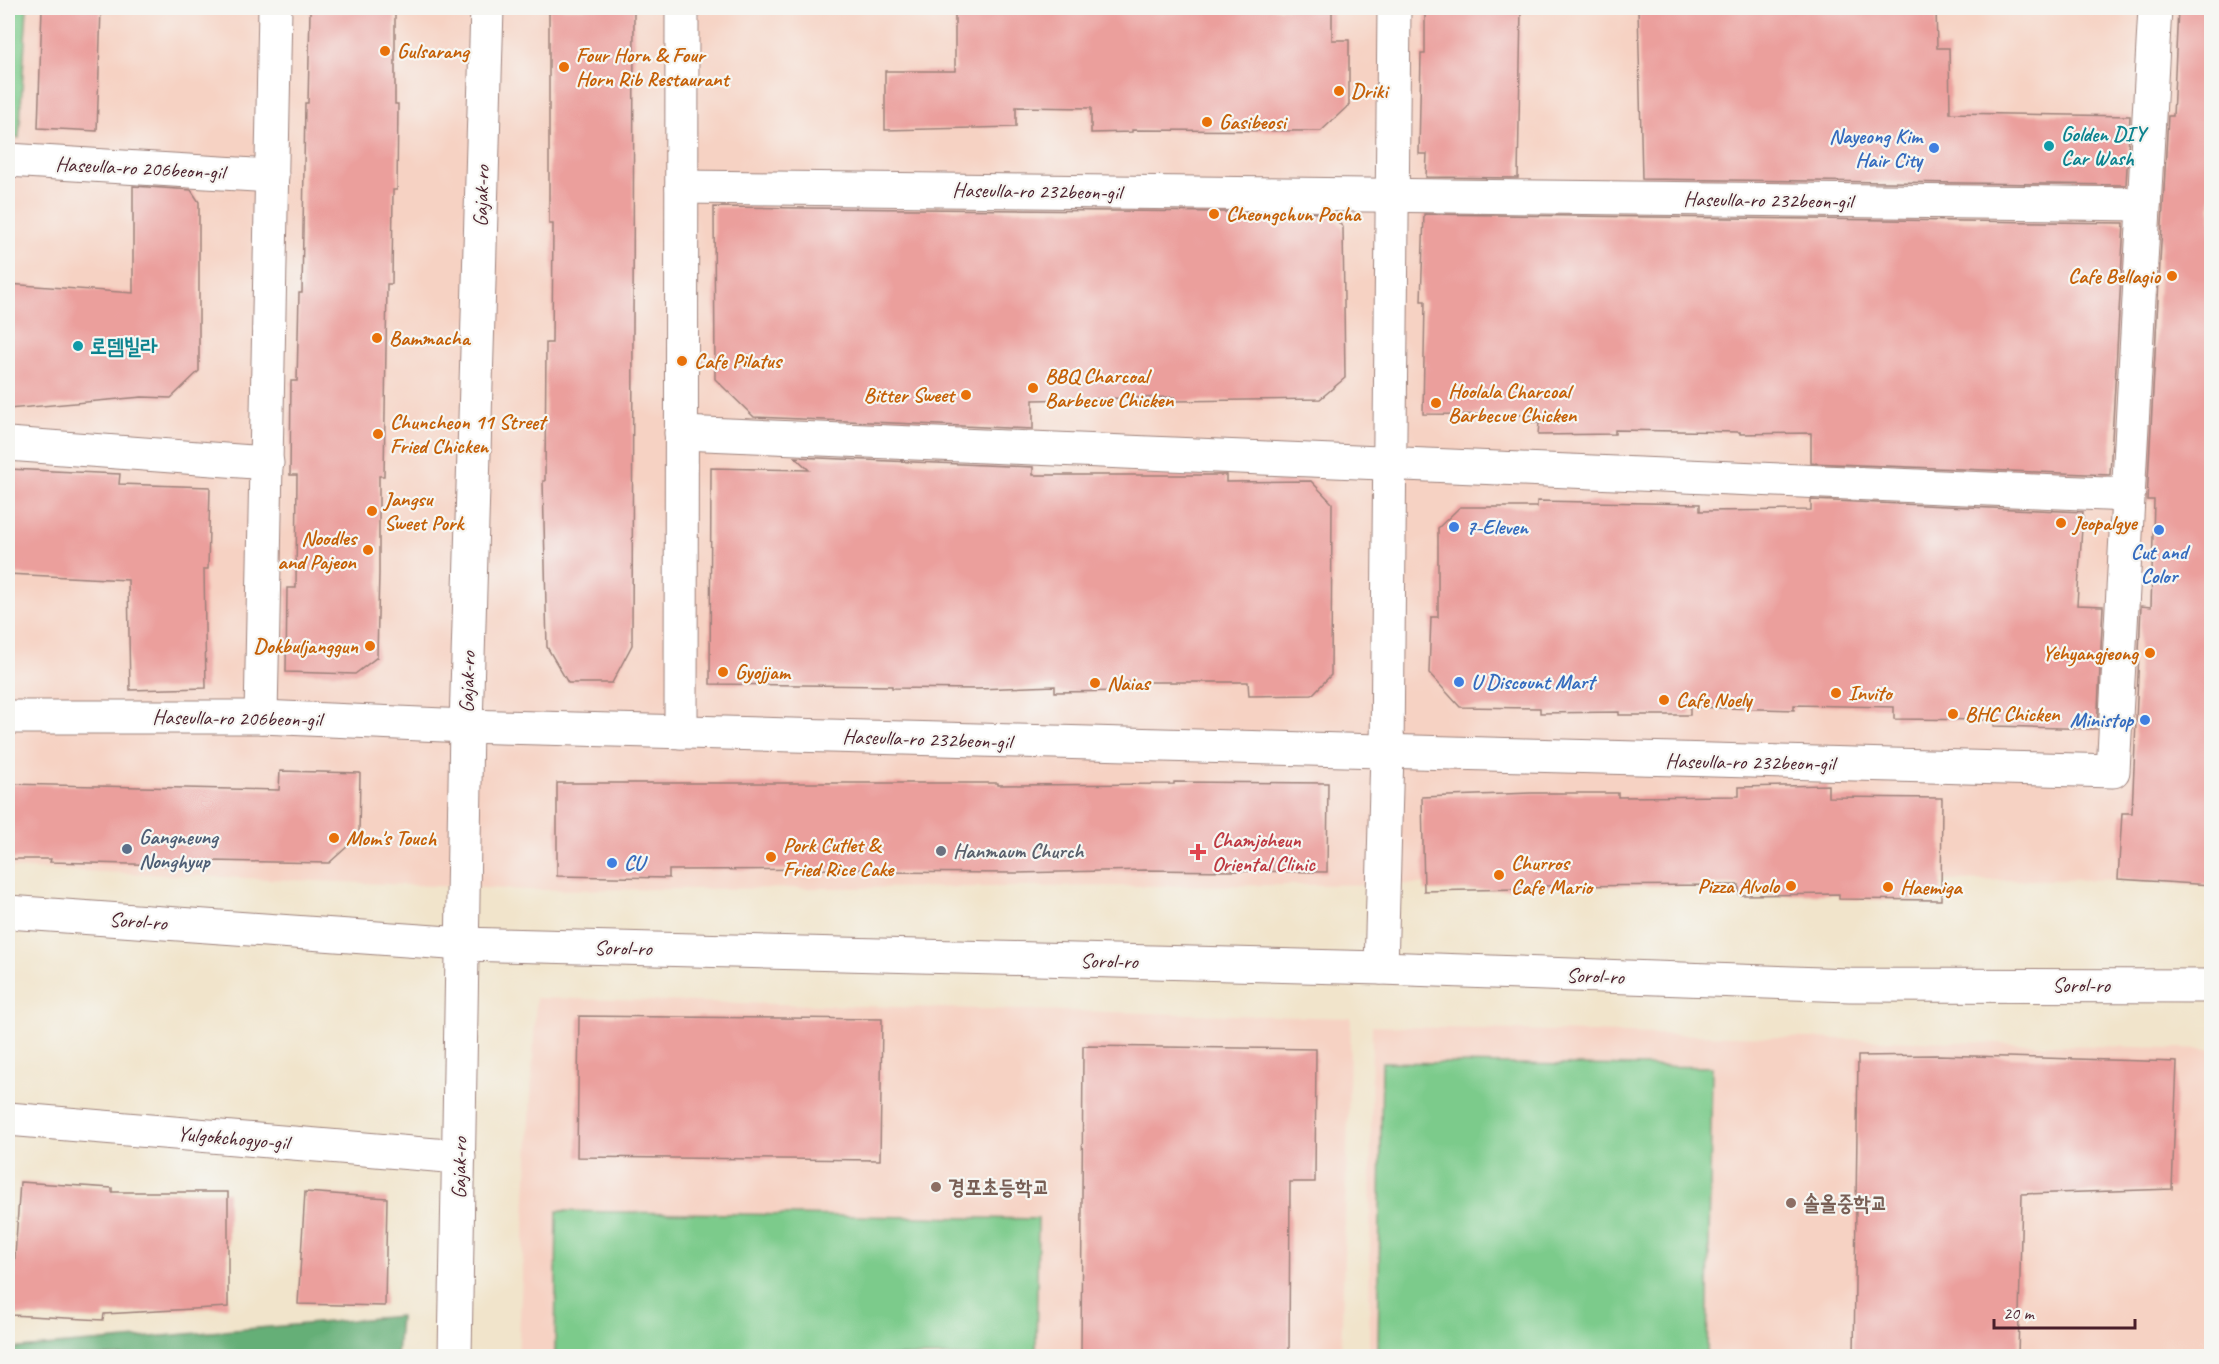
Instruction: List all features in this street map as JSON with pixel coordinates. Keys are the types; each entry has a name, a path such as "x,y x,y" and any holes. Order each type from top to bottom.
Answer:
{"street":[{"path":"261,717 275,8"},
{"name":"Gajak-ro","path":"455,1356 466,726 487,8"},
{"path":"681,732 682,8"},
{"path":"1381,968 1388,752 1394,8"},
{"path":"681,433 2128,495 2154,8"},
{"name":"Haseulla-ro 206beon-gil","path":"8,160 272,176"},
{"name":"Haseulla-ro 232beon-gil","path":"682,187 2144,204"},
{"path":"8,444 267,463"},
{"name":"Haseulla-ro 232beon-gil","path":"466,726 2113,771 2128,495"},
{"name":"Haseulla-ro 206beon-gil","path":"8,717 261,717 466,726"},
{"name":"Sorol-ro","path":"8,912 463,944 1381,968 1850,985 2211,986"},
{"name":"Yulgokchogyo-gil","path":"8,1119 459,1157"}],"shaded area":[{"path":"8,8 2211,8 2211,879 530,890 8,868"},
{"name":"경포초등학교","path":"536,998 1351,1018 1341,1356 518,1356"},
{"name":"솔올중학교","path":"1372,1026 2211,1049 2211,1356 1369,1356"}],"green space":[{"path":"8,8 27,8 19,138 8,136"},
{"path":"1382,1062 1712,1067 1707,1356 1378,1356"},
{"path":"557,1211 1038,1219 1036,1356 555,1356"},
{"path":"400,1316 397,1356 8,1356 8,1349"}],"building":[{"path":"42,8 101,8 97,131 38,128"},
{"path":"549,8 634,8 632,645 612,683 568,683 547,647 543,481 545,481 546,343 552,343 553,224 549,224"},
{"path":"955,8 1332,8 1332,40 1349,40 1349,105 1321,131 1132,130 1132,132 1091,133 1091,108 1016,107 1016,127 885,130 885,71 955,71"},
{"path":"1425,8 1521,8 1518,178 1426,177 1427,154 1419,154 1421,54 1425,54"},
{"path":"1638,8 1936,8 1937,48 1949,48 1950,113 2130,116 2126,185 1642,179"},
{"path":"2178,8 2211,8 2211,885 2118,879 2122,813 2132,813 2141,606 2151,607 2154,500 2147,500 2168,116 2173,116"},
{"path":"310,11 395,12 395,104 398,104 397,190 393,190 392,284 387,284 384,476 379,476 377,657 355,674 286,672 287,588 296,588 297,475 290,475 291,381 297,381 299,293 302,293 305,103 308,103"},
{"path":"133,186 191,190 199,202 199,371 171,398 142,397 8,409 8,284 133,293"},
{"path":"714,207 1329,213 1343,227 1345,378 1320,399 1175,401 1175,397 1033,400 1033,429 754,417 715,379"},
{"path":"1424,214 2124,223 2110,475 1811,463 1811,433 1740,434 1740,432 1615,430 1615,434 1538,435 1539,423 1531,422 1531,415 1423,414 1425,301 1421,301"},
{"path":"795,457 1033,467 1033,475 1226,475 1226,482 1311,481 1332,503 1331,675 1312,695 1249,696 1248,682 1128,682 1129,691 1055,692 1055,686 977,689 710,684 711,468 809,470"},
{"path":"8,469 120,474 119,484 210,487 208,569 204,569 206,688 130,690 128,580 8,574"},
{"path":"1811,500 2083,512 2077,605 2103,606 2097,729 1994,726 1994,720 1894,719 1894,707 1794,705 1794,710 1690,707 1690,715 1619,715 1619,712 1540,713 1540,708 1460,707 1429,673 1431,617 1438,617 1438,528 1460,507 1537,507 1537,501 1700,504 1700,511 1811,510"},
{"path":"280,771 360,773 359,836 329,863 211,861 211,866 8,859 8,784 279,790"},
{"path":"1174,782 1328,783 1327,872 1144,870 1017,873 867,872 867,869 669,870 669,878 557,876 557,783 998,783 998,785 1174,784"},
{"path":"1828,785 1828,797 1942,798 1941,900 1839,899 1839,894 1739,895 1739,885 1519,886 1519,889 1424,891 1422,797 1531,793 1618,793 1618,797 1739,796 1739,787"},
{"path":"579,1016 882,1019 880,1160 577,1157"},
{"path":"1083,1046 1316,1049 1315,1182 1290,1182 1289,1356 1081,1356"},
{"path":"1937,1055 2177,1062 2172,1189 2022,1194 2018,1356 1854,1356 1858,1056"},
{"path":"20,1182 112,1188 112,1192 228,1192 228,1307 104,1314 103,1320 11,1315"},
{"path":"305,1192 387,1198 385,1306 298,1304"}],"place":[{"name":"Gulsarang","path":"385,51"},
{"name":"Four Horn & Four Horn Rib Restaurant","path":"564,67"},
{"name":"Driki","path":"1339,91"},
{"name":"Gasibeosi","path":"1207,122"},
{"name":"Golden DIY Car Wash","path":"2049,146"},
{"name":"Nayeong Kim Hair City","path":"1934,148"},
{"name":"Cheongchun Pocha","path":"1214,214"},
{"name":"Cafe Bellagio","path":"2172,276"},
{"name":"Bammacha","path":"377,338"},
{"name":"로뎀빌라","path":"78,346"},
{"name":"Cafe Pilatus","path":"682,361"},
{"name":"BBQ Charcoal Barbecue Chicken","path":"1033,388"},
{"name":"Bitter Sweet","path":"966,395"},
{"name":"Hoolala Charcoal Barbecue Chicken","path":"1436,403"},
{"name":"Chuncheon 11 Street Fried Chicken","path":"378,434"},
{"name":"Jangsu Sweet Pork","path":"372,511"},
{"name":"Jeopalgye","path":"2061,523"},
{"name":"7-Eleven","path":"1454,527"},
{"name":"Cut and Color","path":"2159,530"},
{"name":"Noodles and Pajeon","path":"368,550"},
{"name":"Dokbuljanggun","path":"370,646"},
{"name":"Yehyangjeong","path":"2150,653"},
{"name":"Gyojjam","path":"723,672"},
{"name":"U Discount Mart","path":"1459,682"},
{"name":"Naias","path":"1095,683"},
{"name":"Invito","path":"1836,693"},
{"name":"Cafe Noely","path":"1664,700"},
{"name":"BHC Chicken","path":"1953,714"},
{"name":"Ministop","path":"2145,720"},
{"name":"Mom's Touch","path":"334,838"},
{"name":"Gangneung Nonghyup","path":"127,849"},
{"name":"Hanmaum Church","path":"941,851"},
{"name":"Chamjoheun Oriental Clinic","path":"1198,852"},
{"name":"Pork Cutlet & Fried Rice Cake","path":"771,857"},
{"name":"CU","path":"612,863"},
{"name":"Churros Cafe Mario","path":"1499,875"},
{"name":"Pizza Alvolo","path":"1791,886"},
{"name":"Haemiga","path":"1888,887"},
{"name":"경포초등학교","path":"936,1187"},
{"name":"솔올중학교","path":"1791,1203"}]}
